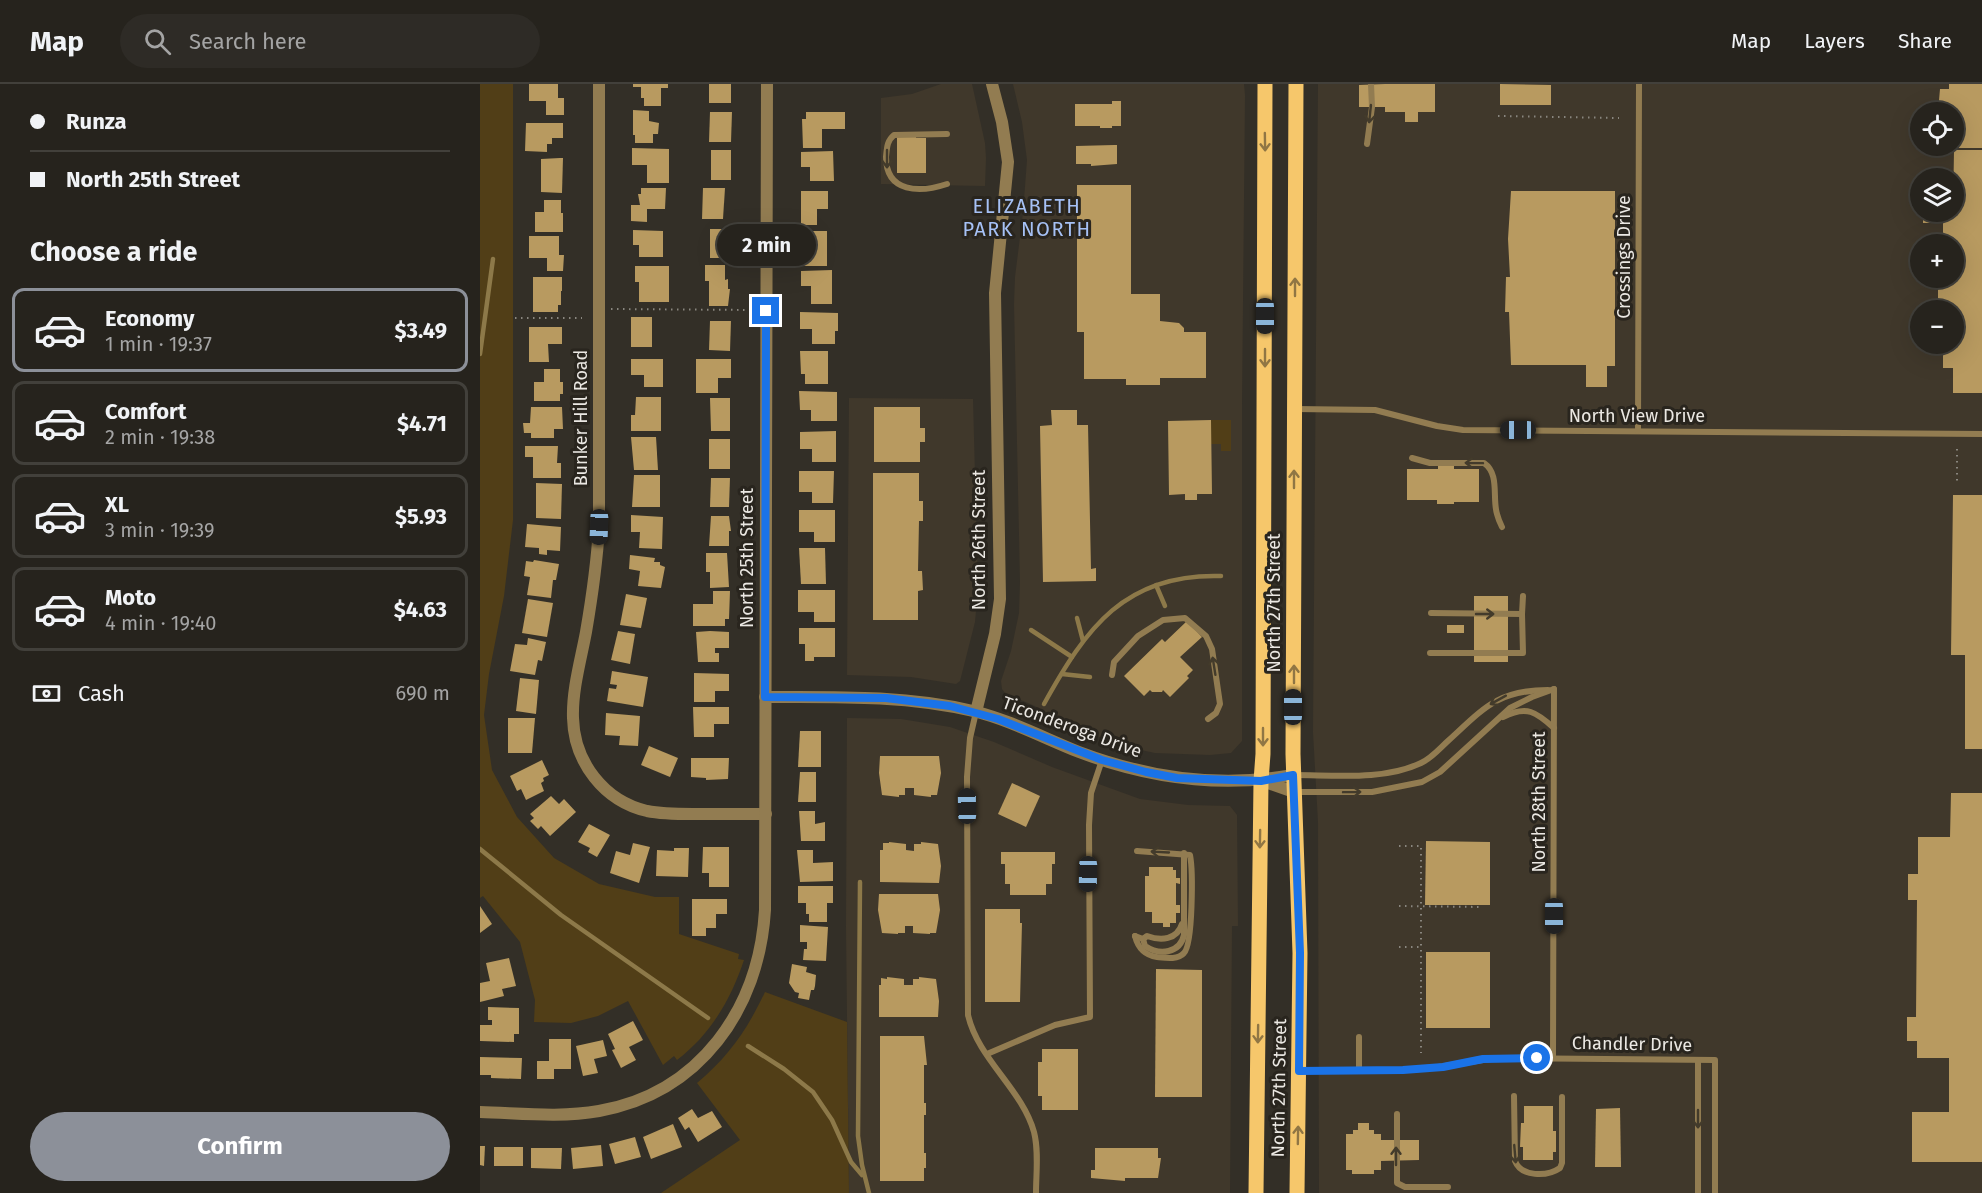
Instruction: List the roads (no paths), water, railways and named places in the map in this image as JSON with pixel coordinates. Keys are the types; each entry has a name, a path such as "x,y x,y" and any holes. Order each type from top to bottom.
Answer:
{"main road":[{"name":"North 27th Street","path":"1256,1193 1263,754 1265,84"},
{"name":"North 27th Street","path":"1296,84 1293,775 1300,953 1297,1193"}],"street":[{"name":"Bunker Hill Road","path":"599,84 598,545 573,705 574,732 578,750 591,774 603,787 639,809 669,814 766,814"},
{"name":"North 25th Street","path":"480,1112 575,1114 601,1111 632,1102 660,1089 695,1065 730,1025 752,982 763,943 766,814 767,84"},
{"name":"North 26th Street","path":"976,712 1000,599 994,293 1008,162 1002,122 992,84"},
{"name":"Ticonderoga Drive","path":"765,697 894,698 931,703 976,712 1102,760 1177,778 1261,781 1293,775"},
{"name":"Ticonderoga Drive","path":"1261,781 1294,792"}],"lane":[{"path":"1366,144 1372,107 1371,84"},
{"name":"Crossings Drive","path":"1638,431 1639,84"},
{"path":"947,134 894,135 886,147 886,168 893,181 903,187 937,187 947,184"},
{"name":"North View Drive","path":"1294,409 1375,410 1437,426 1463,430 1982,434"},
{"path":"1412,458 1430,464 1484,464 1490,467 1493,476 1496,513 1502,528"},
{"path":"1430,653 1522,653 1522,596"},
{"path":"1431,614 1522,614"},
{"path":"1112,675 1114,662 1138,636 1163,620 1185,618 1206,636 1212,649 1220,704 1216,712 1208,719"},
{"name":"Ticonderoga Drive","path":"1293,775 1369,774 1412,766 1430,757 1495,700 1523,690 1554,690"},
{"name":"Ticonderoga Drive","path":"1294,792 1372,792 1422,782 1440,772 1510,708 1532,697 1554,690"},
{"name":"North 28th Street","path":"1554,690 1554,1058"},
{"path":"1495,722 1509,714 1527,710 1536,713 1554,728"},
{"name":"North 26th Street","path":"976,712 970,738 967,777 967,998 972,1029 1031,1123 1036,1146 1036,1193"},
{"path":"987,1054 1055,1025 1090,1017 1088,891 1090,812 1091,793 1102,760"},
{"path":"1137,851 1188,853 1191,857 1190,931 1189,946 1186,952 1175,958 1155,957 1139,949 1135,936 1143,939 1147,936 1159,940 1167,939 1180,929 1184,918"},
{"path":"1143,939 1145,946 1151,950 1174,950 1182,942 1184,853"},
{"path":"1359,1037 1359,1070"},
{"name":"Chandler Drive","path":"1299,1071 1428,1069 1483,1059 1715,1060 1715,1193"},
{"path":"1698,1060 1698,1193"},
{"path":"1514,1096 1517,1168 1537,1173 1554,1172 1560,1168 1562,1163 1562,1097"},
{"path":"1396,1113 1396,1183 1405,1187 1448,1187"}],"waterway":[{"path":"480,354 493,259"},
{"path":"1044,704 1076,652 1093,629 1112,610 1134,595 1159,584 1188,578 1221,576"},
{"path":"1156,585 1165,606"},
{"path":"1077,618 1083,641"},
{"path":"1031,630 1072,657"},
{"path":"1062,674 1090,677"},
{"path":"480,849 561,915 708,1018"},
{"path":"860,882 858,1136 869,1193"},
{"path":"748,1046 784,1069 813,1092 832,1120 851,1162 862,1175"}],"district":[{"name":"ELIZABETH PARK NORTH","path":"1027,218"}]}
